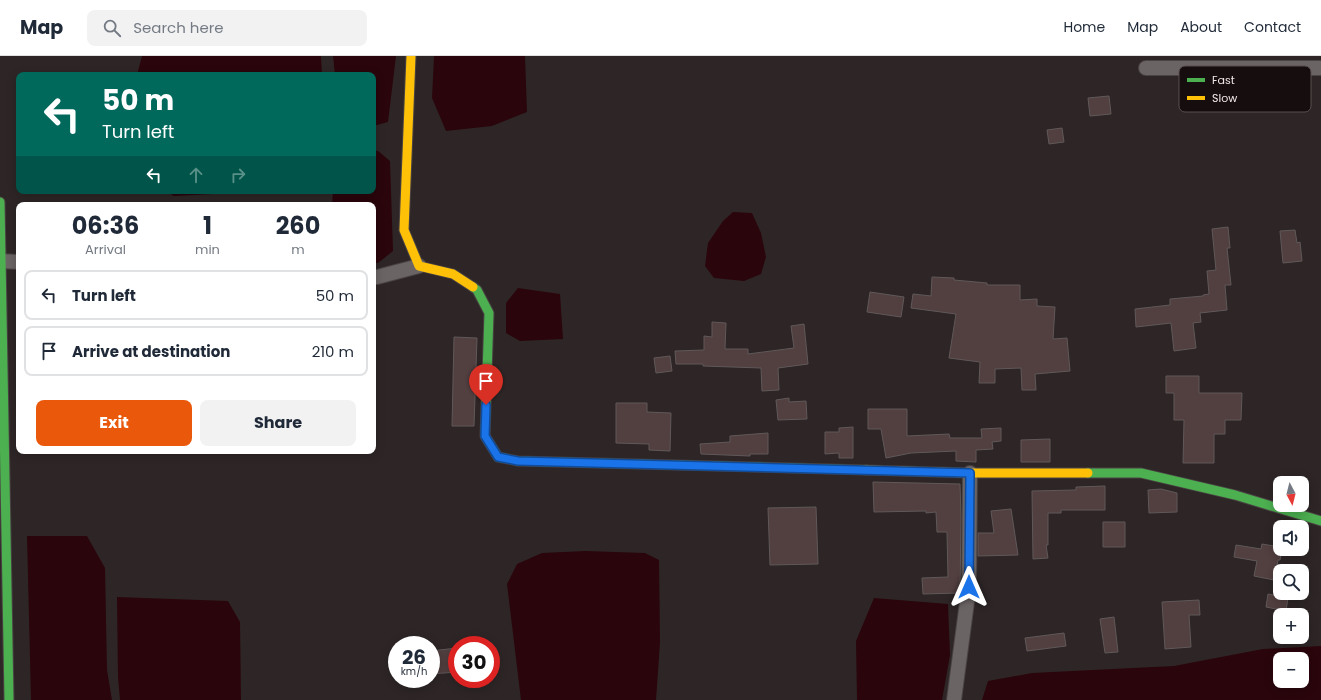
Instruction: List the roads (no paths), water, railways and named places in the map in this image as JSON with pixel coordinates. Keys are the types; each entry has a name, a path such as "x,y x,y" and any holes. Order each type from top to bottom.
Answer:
{"street":[{"path":"411,56 404,230 419,266"},
{"path":"1146,68 1179,68"},
{"path":"0,202 9,700"},
{"path":"1,261 16,262"},
{"path":"376,277 419,266 453,274 477,290 489,313 485,436 498,457 518,461 970,473 1141,473 1235,495 1321,521"},
{"path":"954,700 969,587 970,473"}]}
